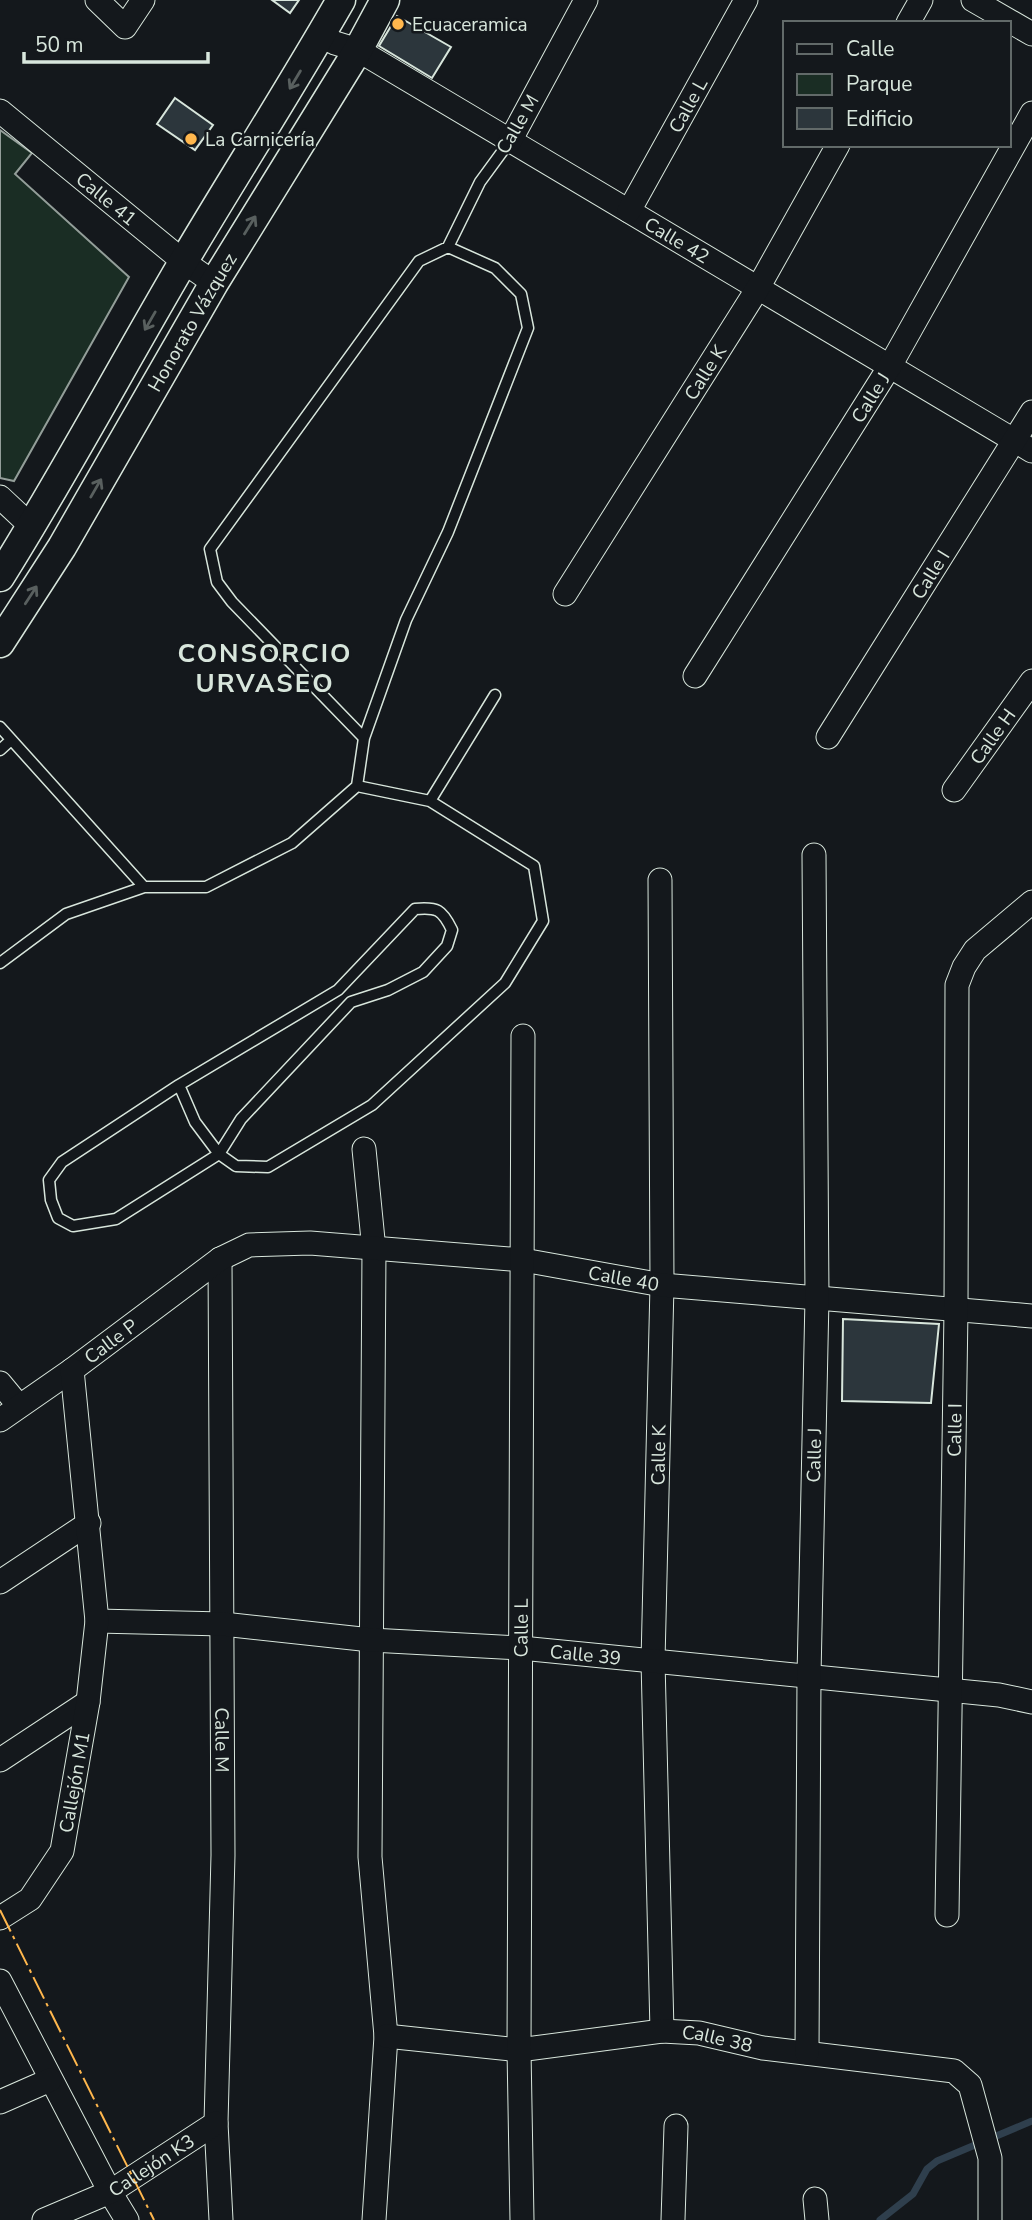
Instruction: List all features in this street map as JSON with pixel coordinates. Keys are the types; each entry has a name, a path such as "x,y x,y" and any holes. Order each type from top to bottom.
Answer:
{"street":[{"path":"97,0 125,27 143,0"},
{"name":"Honorato Vázquez","path":"0,577 32,527 184,262 341,0"},
{"name":"Honorato Vázquez","path":"0,643 62,547 214,283 358,50 385,0"},
{"name":"Calle M","path":"510,141 586,0"},
{"name":"Calle L","path":"629,211 746,0"},
{"path":"909,21 921,0"},
{"path":"973,0 1009,21"},
{"path":"1011,22 1032,34"},
{"name":"Calle 42","path":"321,36 358,50 1024,446"},
{"name":"Calle 41","path":"0,111 184,262 214,283"},
{"name":"Calle J","path":"695,676 890,366 1032,113"},
{"name":"Calle K","path":"565,594 758,288 837,147"},
{"name":"Calle I","path":"828,737 1024,446 1032,412"},
{"path":"0,497 32,527"},
{"name":"Calle H","path":"954,790 1032,681"},
{"name":"Calle J","path":"807,2053 817,1298 814,855"},
{"name":"Calle K","path":"660,880 662,1285 653,1661 662,2031"},
{"name":"Calle I","path":"947,1915 956,1310 957,985 975,950 1032,902"},
{"name":"Calle L","path":"522,2220 519,2050 523,1036"},
{"path":"364,1149 374,1250 370,1857 386,2036 374,2220"},
{"name":"Calle 40","path":"220,1259 249,1245 310,1243 523,1261 662,1285 1032,1316"},
{"name":"Calle M","path":"220,1259 223,1855 216,2123 221,2220"},
{"name":"Calle P","path":"0,1420 72,1370 220,1259"},
{"name":"Callejón M1","path":"0,1918 30,1899 62,1851 88,1702 97,1620 72,1370"},
{"path":"0,1383 19,1406"},
{"path":"0,1582 89,1522"},
{"name":"Calle 39","path":"97,1620 223,1624 371,1640 521,1648 999,1695 1032,1702"},
{"path":"0,1760 88,1702"},
{"path":"0,1981 50,2080 127,2220"},
{"name":"Calle 38","path":"386,2036 519,2050 662,2031 699,2033 763,2048 954,2071 970,2085 990,2158 990,2220"},
{"path":"0,2102 50,2080"},
{"name":"Callejón K3","path":"44,2220 110,2192 216,2123"},
{"path":"673,2220 676,2126"}],"lane":[{"name":"Calle M","path":"448,247 480,182 510,141"},
{"path":"0,963 66,914 144,887 206,887 292,843 356,786 364,738 406,620 448,532 528,328 521,294 495,268 448,247 419,261 210,549 217,582 232,602 364,738"},
{"path":"430,801 495,695"},
{"path":"0,727 144,887"},
{"path":"0,750 11,740"},
{"path":"178,1085 195,1122 219,1154 236,1166 268,1167 372,1105 505,983 543,921 534,866 430,801 356,786"},
{"path":"431,908 444,914 452,930 447,946 423,972 388,990 351,1002 241,1119 219,1154 116,1219 72,1226 58,1218 51,1200 49,1180 62,1162 178,1085 338,990 415,909 431,908"}],"green space":[{"path":"0,130 32,153 15,174 129,277 14,481 0,478"}],"building":[{"path":"272,0 299,0 290,13"},
{"path":"397,16 451,47 432,78 379,46"},
{"path":"175,98 213,125 195,150 157,124"},
{"path":"843,1319 939,1324 931,1403 842,1401"}],"waterway":[{"path":"880,2220 913,2194 927,2169 937,2161 1032,2121"}],"power":[{"path":"0,1910 154,2220"}],"place":[{"name":"Ecuaceramica","path":"398,24"},
{"name":"La Carnicería","path":"191,139"}],"district":[{"name":"CONSORCIO URVASEO","path":"265,668"}]}
